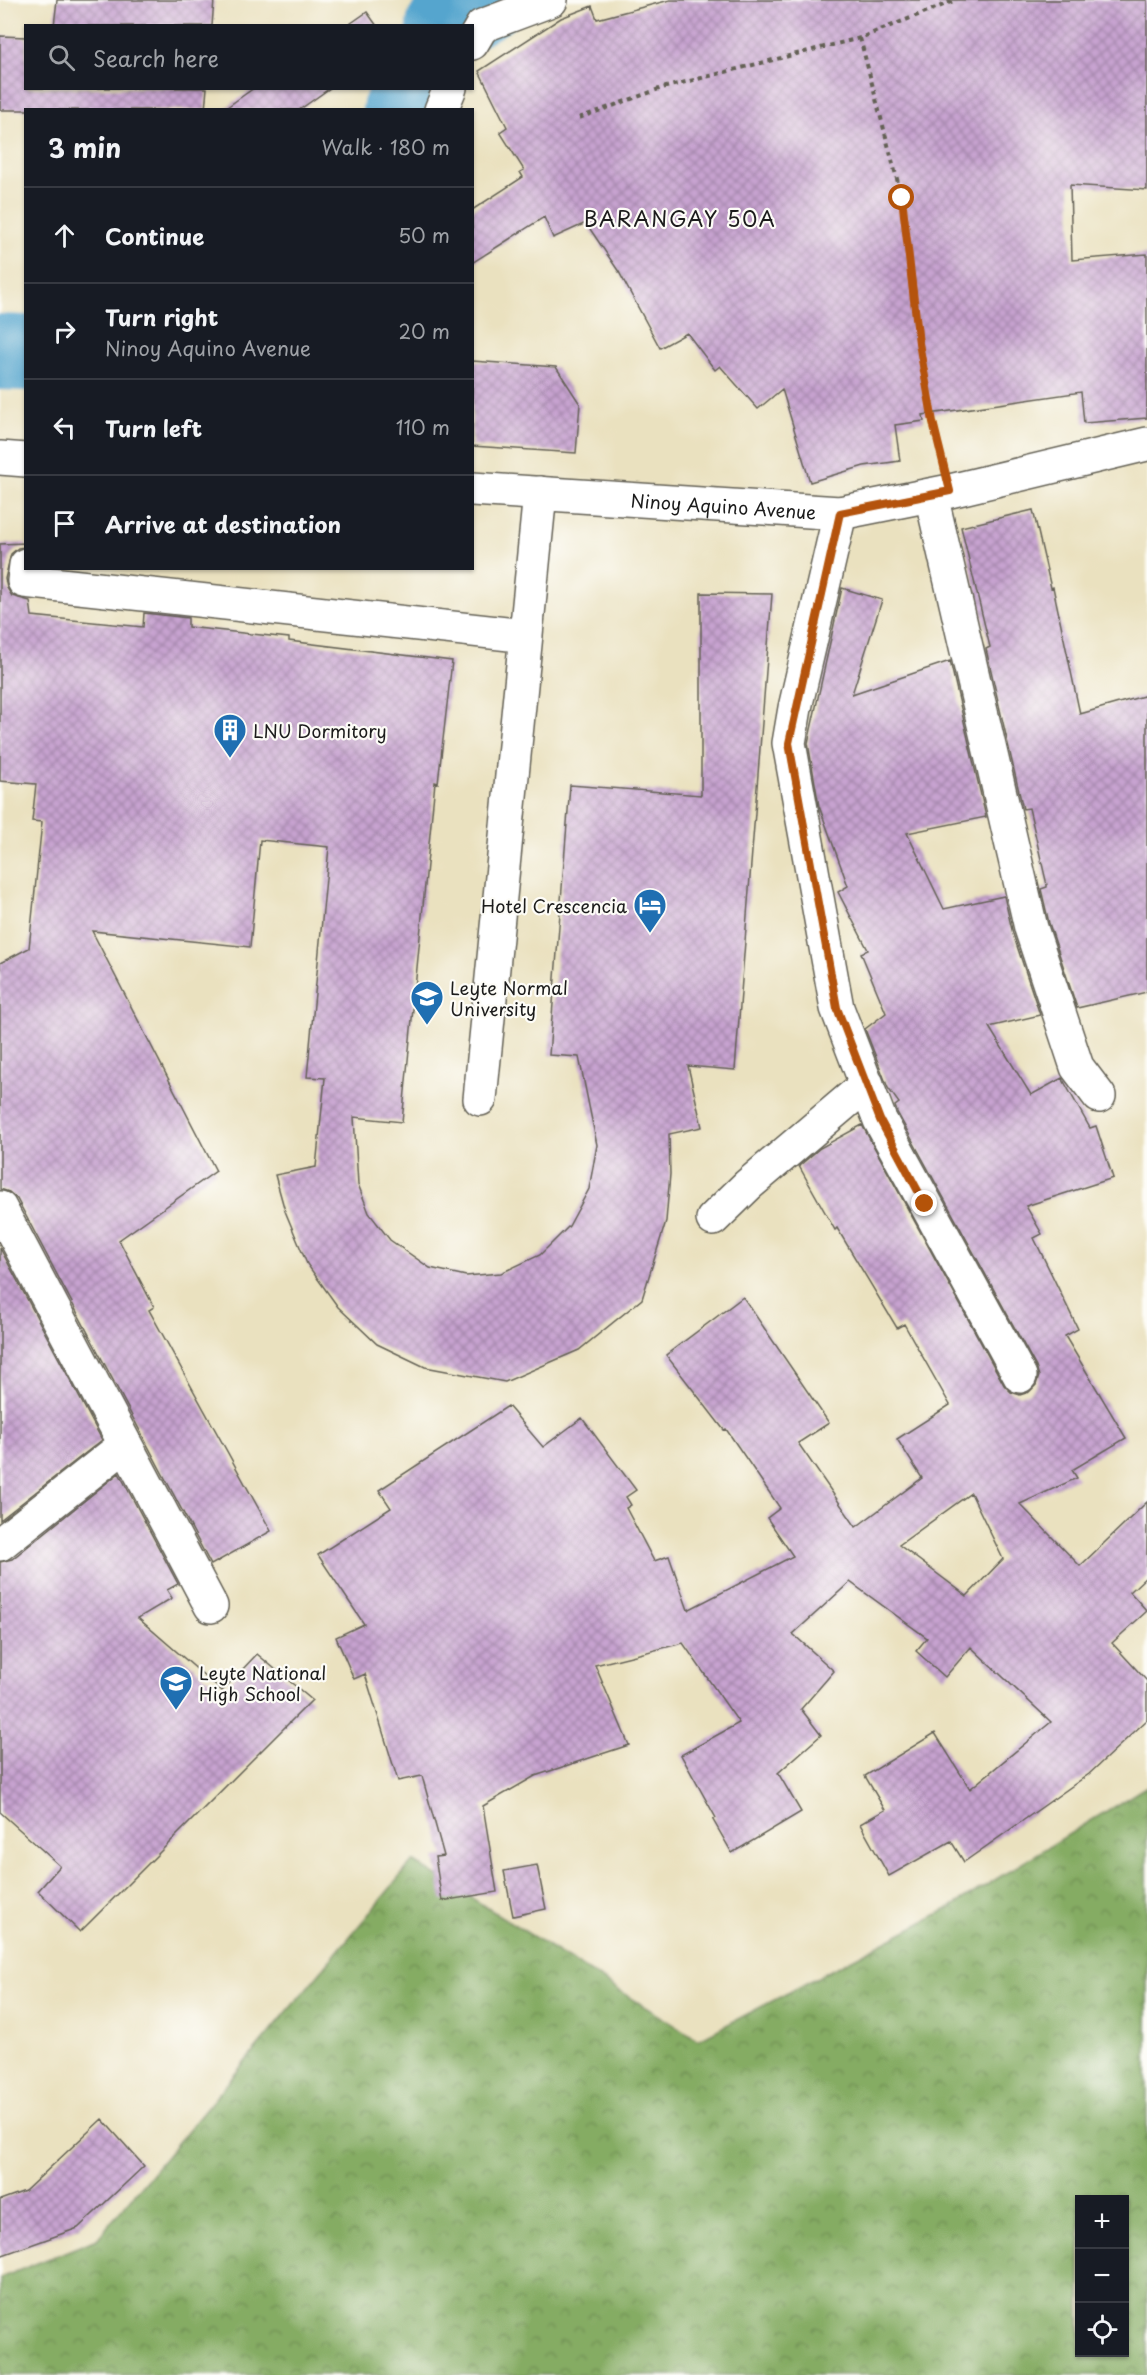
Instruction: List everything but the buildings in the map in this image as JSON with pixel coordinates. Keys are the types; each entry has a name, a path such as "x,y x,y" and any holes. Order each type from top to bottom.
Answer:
{"main road":[{"path":"474,40 482,26 550,0"},
{"path":"442,108 449,90"},
{"name":"Ninoy Aquino Avenue","path":"474,489 840,513 941,493 1147,444"},
{"path":"0,458 24,460"},
{"path":"480,1099 540,493"},
{"path":"941,493 1031,928 1077,1067 1099,1096"},
{"path":"840,513 789,743 837,1008 886,1130 1020,1376"},
{"path":"25,570 24,581 526,636"},
{"path":"713,1219 748,1185 867,1084"},
{"path":"0,1208 211,1606"},
{"path":"0,1544 125,1445"}],"path":[{"path":"579,118 662,88 860,38 956,0"},
{"path":"860,38 902,198 919,343 933,422 941,493"}],"green space":[{"path":"1147,1786 1147,2375 0,2375 0,2278 97,2239 413,1861 698,2040 951,1907"}],"waterway":[{"path":"447,24 488,0"},
{"path":"401,108 410,90"},
{"path":"0,352 24,353"}],"place":[{"name":"LNU Dormitory","path":"230,759"},
{"name":"Hotel Crescencia","path":"650,934"},
{"name":"Leyte Normal University","path":"427,1026"},
{"name":"Leyte National High School","path":"176,1711"}],"district":[{"name":"BARANGAY 50A","path":"680,218"}],"route":[{"path":"902,198 919,343 933,422 950,491 840,513 789,743 837,1008 880,1120 925,1204"}]}
